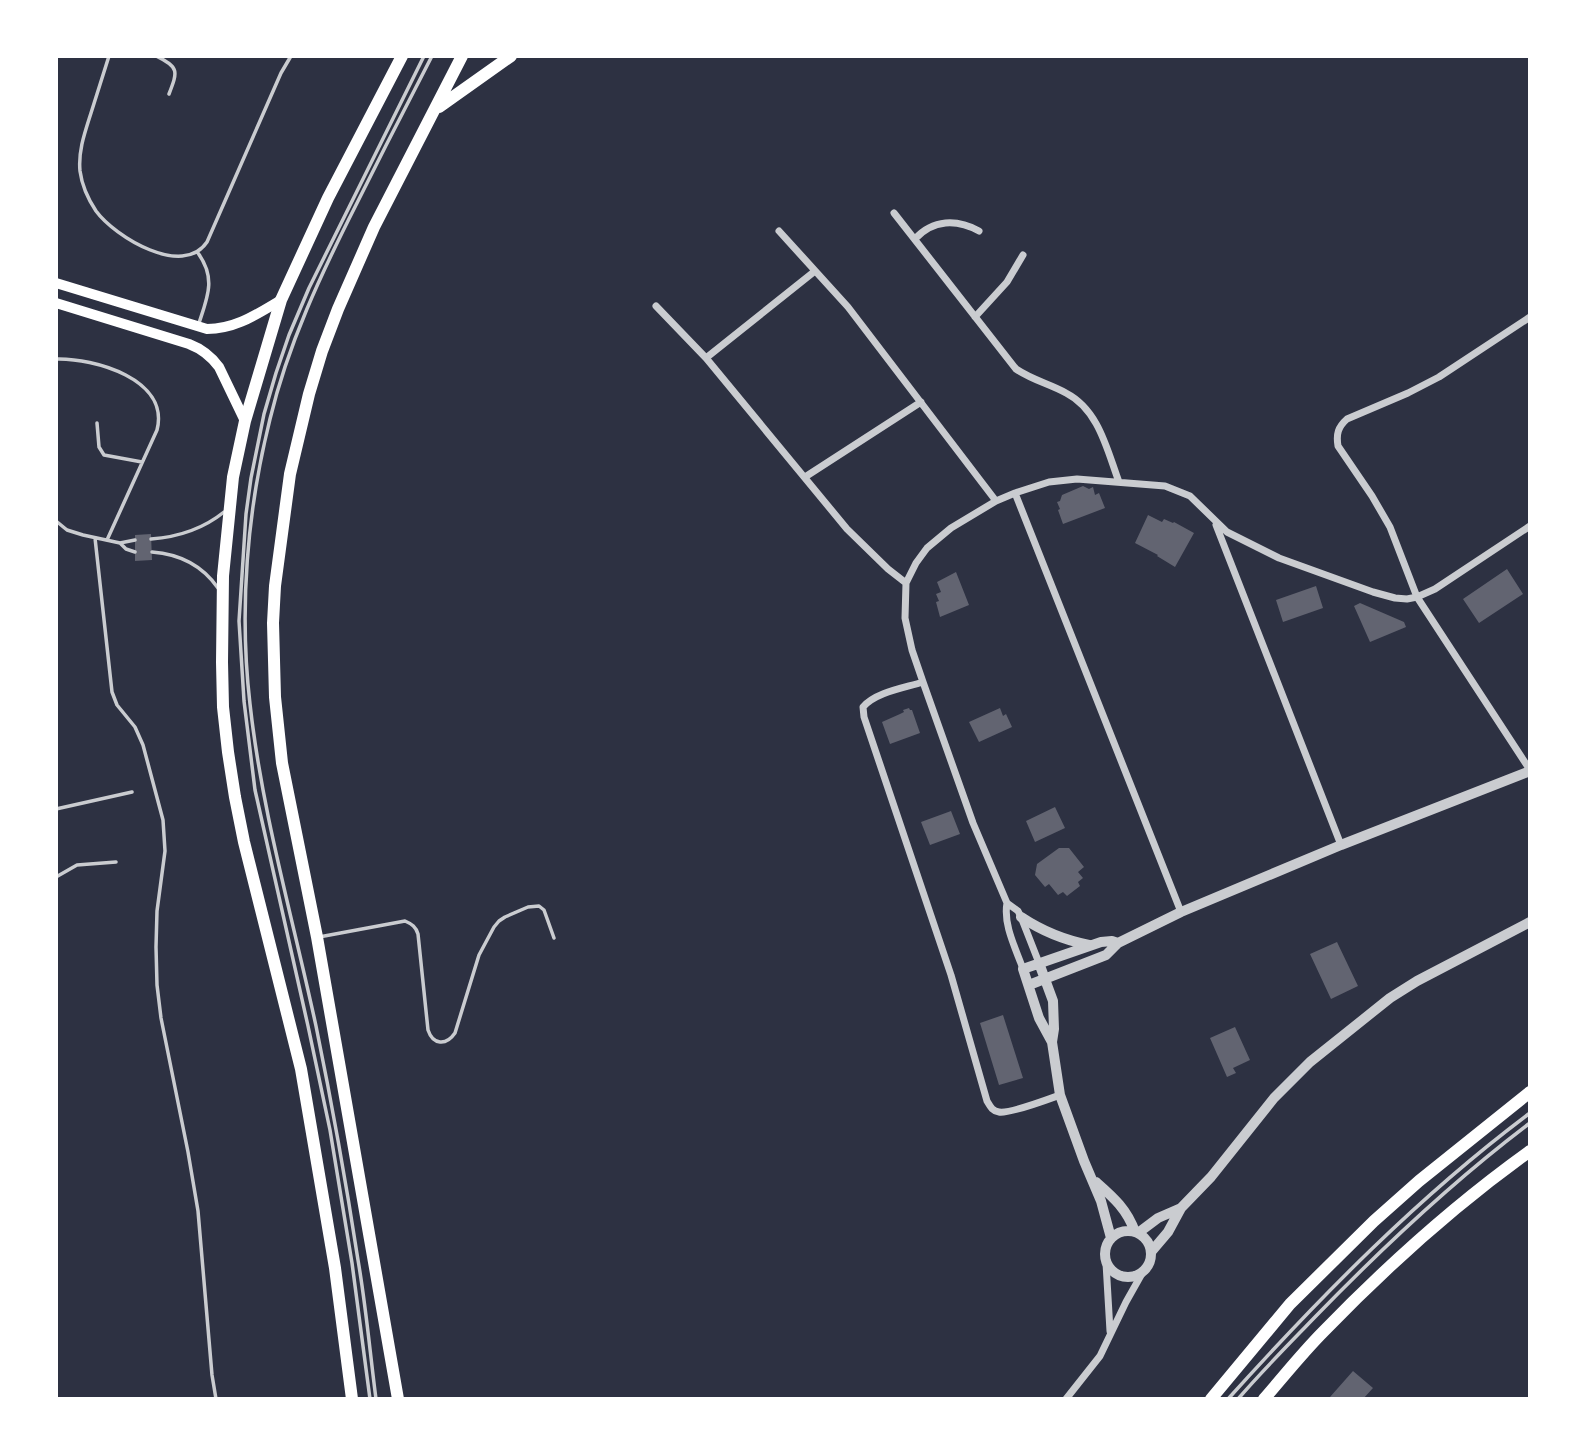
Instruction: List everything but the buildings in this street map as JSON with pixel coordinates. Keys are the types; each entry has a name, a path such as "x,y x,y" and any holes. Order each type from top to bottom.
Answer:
{"highway":[{"path":"352,1399 335,1268 301,1069 235,797 223,707 222,594 233,477 245,421 281,300 328,198 402,56"},
{"path":"398,1399 317,937 282,763 275,697 273,623 284,512 309,394 355,268 463,56"},
{"path":"436,109 511,56"},
{"path":"1211,1399 1290,1304 1374,1221 1419,1181 1530,1093"},
{"path":"1264,1399 1323,1332 1378,1278 1463,1202 1530,1150"}],"main road":[{"path":"56,283 198,327 216,329 233,326 281,300"},
{"path":"56,303 189,344 203,351 219,366 245,421"}],"street":[{"path":"894,213 1016,369 1066,393 1085,407 1098,426 1119,482"},
{"path":"915,239 928,227 945,222 963,224 979,231"},
{"path":"779,231 848,307 996,501"},
{"path":"975,317 1002,288 1023,255"},
{"path":"706,358 815,271"},
{"path":"656,306 706,358 847,529 906,583"},
{"path":"1029,985 1106,955 1118,943 1181,912 1530,770 1418,597 1390,527 1338,446 1338,431 1347,419 1440,377 1530,317"},
{"path":"805,477 921,402"},
{"path":"1052,1042 1039,1018 1008,924 1007,903 973,823 912,650 905,618 906,583 927,548 951,528 996,501 1049,482 1077,480 1165,486 1190,496 1227,532 1279,558 1349,584 1407,599 1435,589 1530,526"},
{"path":"1015,493 1181,912"},
{"path":"1214,521 1341,845"},
{"path":"923,682 868,702 863,707 864,717 951,975 988,1101 992,1109 999,1112 1060,1095"},
{"path":"1007,903 1013,906 1021,917 1053,1001 1052,1042 1060,1095 1101,1201 1111,1238"},
{"path":"1021,917 1060,938 1089,945"},
{"path":"1066,1399 1100,1356 1148,1265 1151,1252 1168,1232 1181,1208 1211,1177 1274,1098 1310,1062 1390,998 1530,922"},
{"path":"1023,969 1106,940 1118,943"},
{"path":"1093,1179 1123,1207 1136,1232 1147,1241 1151,1252"},
{"path":"1110,1335 1105,1250 1111,1238 1126,1231 1136,1232 1181,1208"},
{"path":"1106,1263 1115,1273 1127,1277 1144,1270"}],"lane":[{"path":"109,56 81,146 80,169 86,192 105,221 134,242 168,255 185,257 198,253 207,242 281,73 291,56"},
{"path":"156,56 175,69 169,94"},
{"path":"370,1399 352,1263 330,1130 255,790 244,701 239,621 246,513 264,414 276,373 309,288 424,56"},
{"path":"376,1399 359,1262 330,1102 313,1014 269,824 255,745 247,662 246,586 252,514 263,449 294,339 336,244 432,56"},
{"path":"198,253 206,267 210,283 198,327"},
{"path":"56,359 85,361 111,369 136,382 152,396 158,408 159,423 107,540"},
{"path":"97,423 99,447 104,455 142,462"},
{"path":"151,539 175,536 198,528 229,509"},
{"path":"56,521 72,532 120,543 135,540"},
{"path":"95,537 112,692 117,705 135,727 143,745 163,820 165,851 157,911 157,985 198,1211 216,1399"},
{"path":"120,543 135,552"},
{"path":"152,552 173,555 193,563 209,577 222,594"},
{"path":"56,809 131,792"},
{"path":"56,877 77,865 117,862"},
{"path":"317,937 405,921 411,923 418,934 428,1030 430,1037 437,1042 444,1042 455,1033 479,955 499,921 528,906 539,906 544,910 554,938"},
{"path":"1228,1399 1381,1240 1463,1167 1530,1113"},
{"path":"1238,1399 1386,1246 1468,1172 1530,1123"}]}
